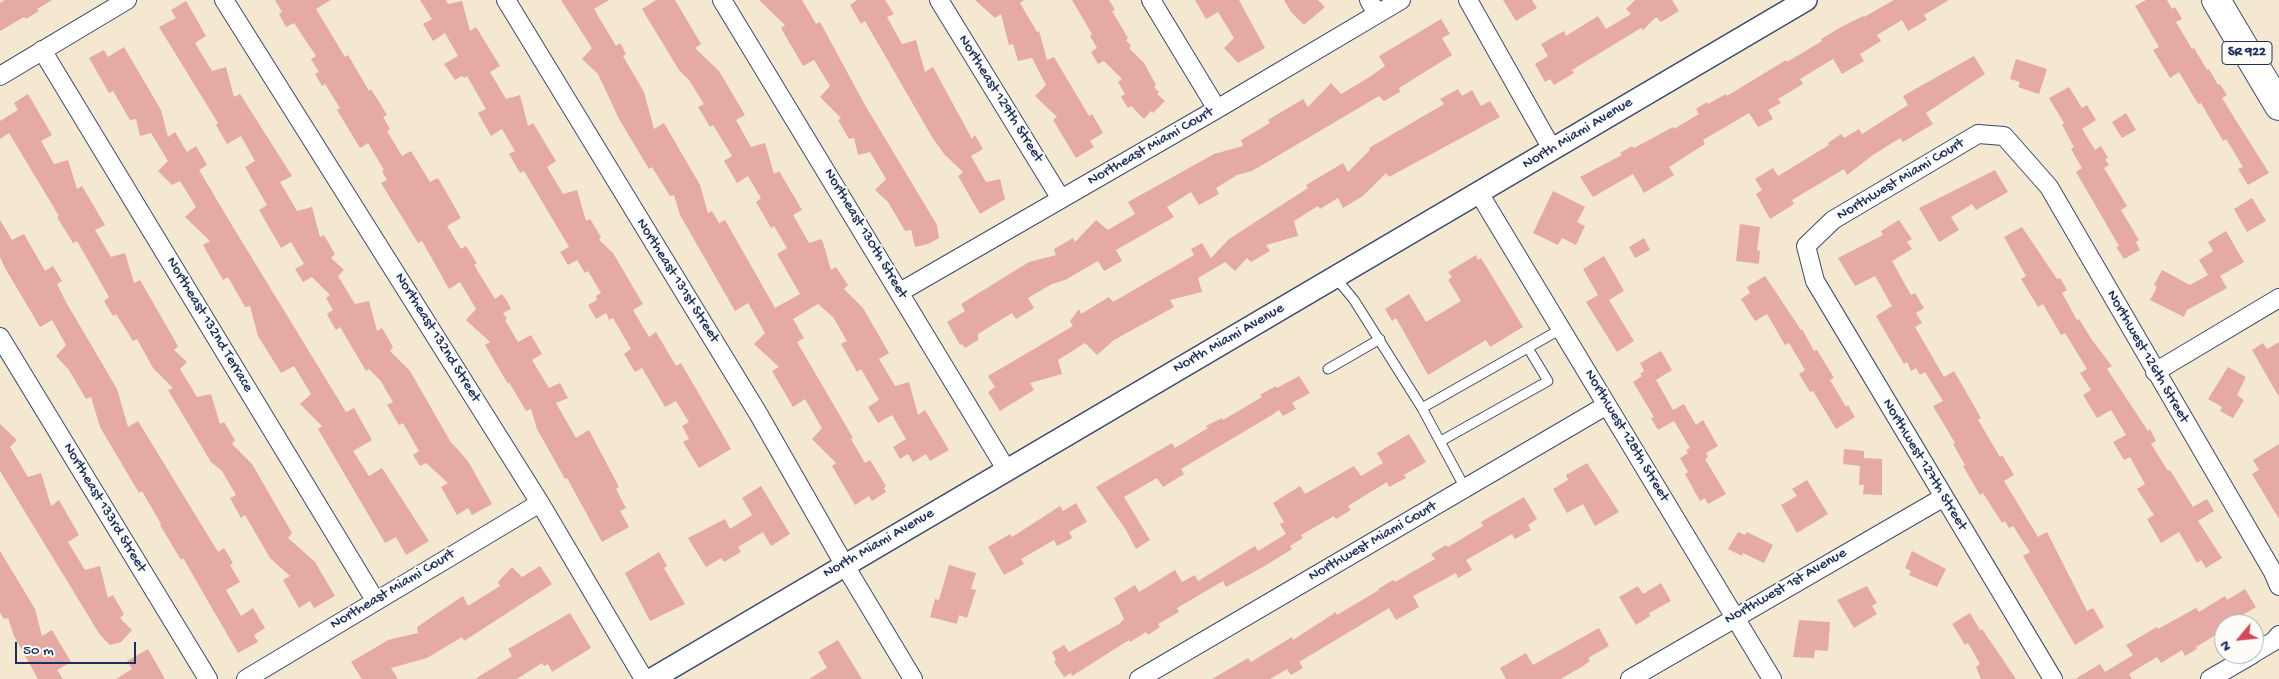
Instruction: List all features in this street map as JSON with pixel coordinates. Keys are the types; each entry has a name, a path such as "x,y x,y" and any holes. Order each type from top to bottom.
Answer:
{"main road":[{"name":"SR 922","path":"2216,0 2279,106"}],"street":[{"path":"0,76 127,0"},
{"name":"Northeast 132nd Street","path":"224,0 540,503 644,679"},
{"name":"Northeast 131st Street","path":"506,0 760,415 844,564 913,679"},
{"name":"Northeast 130th Street","path":"722,0 1006,469"},
{"name":"Northeast 129th Street","path":"939,0 1061,199"},
{"path":"1151,0 1217,110"},
{"name":"Northeast Miami Court","path":"900,292 1217,110 1373,7 1401,0"},
{"path":"1468,0 1552,149"},
{"name":"North Miami Avenue","path":"652,679 844,564 1806,0"},
{"name":"Northeast 132nd Terrace","path":"42,50 375,600"},
{"name":"Northwest Miami Court","path":"1806,246 1833,220 1978,134 2004,136"},
{"name":"Northwest 126th Street","path":"2004,136 2049,187 2155,372 2274,572 2279,586"},
{"name":"Northwest 128th Street","path":"1479,193 1772,679"},
{"name":"Northwest 127th Street","path":"1806,246 1814,281 2053,679"},
{"path":"2155,372 2279,298"},
{"name":"Northeast 133rd Street","path":"0,337 208,679"},
{"name":"Northwest Miami Court","path":"1139,679 1607,405"},
{"name":"Northwest 1st Avenue","path":"1630,679 1735,616 1944,498"},
{"name":"Northeast Miami Court","path":"246,679 375,600 540,503"},
{"path":"2264,647 2279,636"},
{"path":"2210,679 2236,664"}],"lane":[{"path":"1335,277 1354,300 1380,340 1441,440 1466,488"},
{"path":"1422,408 1561,329"},
{"path":"1328,369 1380,340"},
{"path":"1441,440 1548,380 1528,348"}],"building":[{"path":"5,0 52,0 37,9 39,11 26,19 24,17 0,31 0,3"},
{"path":"275,0 331,0 316,9 345,57 348,55 369,91 371,89 387,115 383,117 390,129 387,131 402,156 411,151 430,182 438,178 461,218 447,226 461,249 466,246 477,263 474,265 495,299 502,294 507,301 511,309 503,313 518,342 531,335 542,354 532,360 549,388 560,383 568,398 556,403 576,438 589,430 619,487 616,489 626,508 620,511 629,527 602,542 567,478 565,479 537,429 531,409 526,411 485,345 490,342 466,320 476,309 460,282 449,289 422,241 418,243 381,183 387,180 382,171 384,170 368,143 360,148 337,110 340,108 325,84 322,86 315,74 319,72 311,59 316,56 294,23 286,27 279,14 282,12"},
{"path":"420,0 446,0 448,4 462,1 470,31 476,27 500,66 490,72 506,99 520,95 528,126 533,123 556,161 547,167 563,194 577,190 586,221 590,219 601,237 599,240 613,253 643,304 633,310 649,337 656,332 676,366 681,363 731,449 699,468 683,442 689,439 682,426 689,422 676,401 665,407 642,368 635,372 624,354 631,349 613,318 609,320 606,313 596,319 588,305 597,300 596,296 601,293 588,271 585,273 577,260 568,265 560,252 569,247 524,171 520,173 509,154 515,151 502,129 491,136 478,113 486,109 467,76 464,78 462,76 455,80 444,64 458,56 445,33 433,41 423,24 432,19"},
{"path":"561,0 609,0 594,9 616,46 620,43 626,54 623,56 644,92 654,129 664,123 700,185 708,213 712,211 719,223 725,220 775,308 800,294 777,254 787,248 774,226 771,228 756,202 761,198 748,176 737,183 724,161 732,156 713,125 710,127 698,107 704,104 689,80 679,70 642,9 656,0 675,0 701,44 695,48 719,71 745,115 736,120 751,147 765,143 774,174 779,171 802,210 793,215 809,243 822,239 831,270 836,267 848,285 844,289 863,308 889,353 879,359 895,386 909,382 918,415 925,410 949,450 930,461 926,454 913,462 908,454 900,459 893,447 906,439 892,415 878,423 868,407 879,400 861,369 857,372 841,344 847,341 833,317 818,304 793,319 804,338 797,342 853,438 851,439 865,463 870,460 886,486 884,488 886,492 872,501 869,496 855,505 832,466 836,463 812,439 822,428 805,399 793,407 772,371 779,367 754,344 765,333 748,303 735,311 680,215 674,195 670,196 652,167 649,169 619,119 598,74 582,59 592,48"},
{"path":"759,0 802,0 816,24 820,22 865,105 937,225 939,238 928,244 915,247 911,230 905,231 888,202 875,190 886,179 870,152 858,155 854,138 849,139 838,120 841,118 820,97 830,86 814,60 803,66 781,28 785,25"},
{"path":"857,0 885,0 894,14 887,17 902,44 916,40 925,72 933,67 972,139 975,135 983,149 971,156 986,182 1000,179 1005,199 980,214 958,176 963,172 944,154 932,137 865,21 861,24 850,5"},
{"path":"975,0 1024,0 1020,3 1037,32 1039,31 1047,60 1054,57 1089,116 1092,114 1103,133 1090,141 1094,147 1076,158 1053,120 1057,117 1035,96 1046,85 1032,58 1018,61 1013,44 1009,45 1001,14 995,18"},
{"path":"1072,0 1109,0 1115,10 1112,11 1128,38 1126,40 1131,46 1129,48 1144,63 1156,85 1154,87 1159,92 1157,94 1165,101 1153,113 1151,111 1144,119 1131,106 1128,108 1121,97 1125,94 1118,82 1122,79 1104,61 1098,64 1091,52 1097,48 1090,36 1092,34"},
{"path":"1195,0 1239,0 1265,48 1238,63 1224,48 1234,38 1218,12 1206,19"},
{"path":"1284,0 1318,0 1325,7 1304,25 1291,12"},
{"path":"1503,0 1532,0 1537,8 1516,21"},
{"path":"1635,0 1672,0 1679,11 1661,22 1656,17 1643,30 1641,28 1572,70 1574,73 1554,85 1550,79 1545,82 1535,64 1548,56 1541,44 1564,31 1566,36 1598,16 1606,29 1631,14 1626,9"},
{"path":"1894,0 1949,0 1924,15 1927,20 1908,31 1902,20 1877,35 1881,41 1860,54 1864,61 1842,74 1833,59 1800,79 1803,84 1778,99 1781,103 1768,110 1773,119 1758,127 1749,113 1703,140 1705,144 1669,167 1674,175 1644,193 1633,174 1593,197 1580,177 1622,155 1620,153 1632,146 1634,148 1673,127 1674,129 1699,114 1696,109 1707,102 1708,104 1726,94 1727,96 1786,60 1787,62 1822,41 1821,39 1843,26 1864,17"},
{"path":"2146,0 2167,0 2172,9 2175,7 2182,19 2176,22 2192,49 2194,48 2207,70 2209,69 2218,85 2220,84 2227,95 2222,98 2269,173 2248,185 2238,169 2243,167 2226,139 2223,141 2201,103 2198,104 2179,72 2170,78 2153,50 2159,47 2135,6"},
{"path":"186,1 206,36 195,43 212,71 226,67 234,97 240,94 292,176 280,182 297,211 312,207 320,237 324,235 335,254 331,258 344,270 338,276 355,304 369,301 377,331 382,328 393,347 390,351 410,371 450,441 468,461 492,504 472,515 468,508 457,515 441,487 448,483 426,463 420,466 413,455 419,451 403,423 399,425 387,405 393,402 380,380 369,369 366,371 340,327 336,330 331,322 327,314 333,310 326,298 330,295 312,277 303,282 295,269 304,264 291,242 281,248 259,210 267,205 245,167 255,161 241,136 227,144 216,125 218,123 159,27 176,18 171,10"},
{"path":"1441,19 1450,34 1442,38 1452,55 1399,88 1400,92 1384,101 1379,96 1252,171 1237,175 1216,188 1219,194 1199,205 1191,192 1167,207 1174,217 1116,250 1122,261 1104,271 1098,261 1065,280 1052,284 1028,298 1034,308 1016,319 1012,313 978,334 978,340 965,348 962,344 960,345 947,322 965,311 961,304 1029,262 1056,255 1054,249 1073,238 1075,242 1096,220 1108,230 1135,214 1128,202 1214,154 1243,146 1241,140 1270,123 1268,120 1303,99 1308,107 1331,83 1341,94 1368,78 1385,66 1379,56"},
{"path":"124,47 161,110 168,137 175,132 187,152 196,146 207,165 199,170 233,227 346,412 354,408 372,440 353,451 369,476 382,468 429,541 406,555 396,537 385,543 318,429 322,426 300,404 311,394 294,366 281,373 258,336 250,306 245,307 228,277 223,280 203,245 210,241 185,217 196,207 180,181 172,185 158,171 168,161 151,133 140,136 136,119 130,120 113,91 109,93 89,58 104,50 108,57"},
{"path":"1974,56 1985,74 1926,113 1933,124 1903,142 1900,138 1873,155 1847,175 1844,169 1792,200 1794,204 1770,219 1756,194 1762,190 1755,179 1773,168 1778,176 1829,145 1828,143 1841,134 1844,138 1859,129 1862,134 1908,105 1903,96"},
{"path":"2016,59 2047,69 2039,94 2018,87 2020,82 2010,79"},
{"path":"2069,87 2082,108 2087,105 2096,120 2082,129 2095,150 2101,146 2108,158 2105,159 2109,165 2104,168 2127,206 2121,210 2139,240 2136,242 2140,250 2124,259 2116,247 2119,246 2076,172 2082,168 2071,149 2074,147 2062,125 2064,123 2049,98"},
{"path":"1458,89 1462,96 1472,90 1481,106 1490,101 1500,117 1389,177 1386,173 1363,196 1343,208 1338,198 1320,209 1318,206 1294,221 1298,236 1266,245 1270,251 1251,262 1247,258 1235,271 1225,262 1198,278 1202,292 1170,300 1174,307 1114,340 1097,355 1085,343 1058,360 1062,374 1030,383 1034,390 1000,411 988,392 995,387 988,376 1073,326 1070,321 1079,309 1081,314 1109,297 1113,302 1194,255 1191,249 1202,243 1211,258 1229,239 1308,188 1306,185 1343,163 1348,172 1370,150 1369,148 1444,104 1440,99"},
{"path":"28,94 52,135 41,141 54,164 68,160 77,189 82,186 105,225 95,230 111,257 125,253 134,283 140,280 178,346 174,350 187,362 180,369 197,397 211,394 220,424 224,422 235,440 232,444 252,464 292,533 288,538 315,562 335,596 314,608 310,601 299,608 283,580 290,576 270,558 245,515 241,518 230,498 236,495 222,471 211,462 168,390 173,388 153,368 137,339 133,341 116,314 113,316 104,301 109,297 77,241 73,243 57,217 59,216 9,133 0,139 0,121 18,110 14,103"},
{"path":"2126,113 2136,130 2122,138 2112,122"},
{"path":"1995,170 2008,192 1976,210 1972,204 1951,217 1959,230 1939,242 1919,208"},
{"path":"1553,191 1585,207 1577,222 1585,226 1576,245 1562,238 1558,245 1533,233"},
{"path":"2252,198 2266,221 2247,232 2234,209"},
{"path":"0,220 12,240 24,234 45,271 53,266 62,281 57,284 66,302 117,389 128,427 138,421 218,552 224,548 233,563 230,565 240,582 226,590 241,616 253,608 265,628 254,635 258,642 238,653 183,558 181,560 160,525 142,491 139,493 100,427 91,397 86,399 69,370 56,356 66,345 52,320 40,327 5,268 0,257"},
{"path":"1899,220 1912,239 1907,242 1912,249 1892,261 1911,295 1915,293 1924,308 1916,313 1922,323 1915,327 1944,377 1954,371 1981,418 1978,420 2000,457 2002,455 2014,475 2004,481 2038,537 2047,532 2087,611 2093,608 2104,627 2075,645 2023,556 2030,552 2013,526 2009,528 2005,521 2002,523 1983,493 1980,495 1963,466 1965,465 1953,444 1955,443 1933,406 1943,401 1925,372 1920,375 1916,368 1911,371 1907,362 1904,364 1876,316 1892,306 1875,276 1855,286 1838,258 1883,235 1881,231"},
{"path":"1740,224 1760,227 1757,250 1760,251 1759,264 1736,261"},
{"path":"2022,227 2057,279 2060,278 2067,290 2062,293 2077,320 2079,319 2112,366 2107,369 2148,431 2150,429 2156,441 2151,444 2168,471 2170,470 2193,507 2207,499 2214,511 2198,521 2222,558 2206,568 2201,560 2197,563 2179,532 2161,543 2147,519 2154,515 2137,489 2145,484 2130,457 2124,460 2113,442 2126,435 2111,410 2097,418 2083,395 2091,390 2080,373 2087,369 2065,333 2061,335 2043,304 2038,307 2021,279 2026,276 2004,237"},
{"path":"2226,231 2244,262 2220,276 2227,288 2187,310 2184,317 2150,300 2157,287 2154,285 2162,270 2190,285 2208,275 2199,260 2213,251 2208,242"},
{"path":"1644,238 1650,250 1635,258 1629,247"},
{"path":"1476,255 1478,260 1481,258 1523,327 1490,347 1486,340 1428,375 1396,318 1392,321 1385,309 1409,294 1426,322 1461,301 1448,280 1452,277 1448,272"},
{"path":"1604,256 1624,291 1609,300 1634,341 1617,352 1586,302 1598,295 1583,269"},
{"path":"1765,276 1802,329 1814,351 1817,350 1834,378 1830,380 1846,407 1848,405 1855,417 1836,429 1813,391 1810,392 1799,374 1805,370 1789,343 1785,345 1767,314 1755,321 1741,299 1750,293 1747,287"},
{"path":"2279,342 2279,397 2252,350 2263,343 2267,349"},
{"path":"1661,351 1672,370 1656,380 1673,410 1684,404 1696,425 1703,420 1718,446 1706,453 1708,457 1705,459 1726,494 1708,504 1705,498 1700,501 1685,474 1688,472 1680,458 1688,453 1686,450 1690,448 1674,421 1658,430 1651,418 1654,417 1633,382 1642,376 1640,374 1644,371 1640,363"},
{"path":"2228,367 2246,377 2237,395 2244,400 2233,418 2220,411 2222,407 2208,399"},
{"path":"1299,376 1310,393 1292,403 1296,409 1283,416 1279,410 1181,469 1184,474 1163,487 1157,478 1124,497 1150,540 1136,549 1126,530 1096,487 1172,443 1175,448 1208,428 1206,426 1222,418 1223,420 1262,397 1260,395"},
{"path":"0,424 17,440 10,447 28,477 41,473 51,506 59,500 79,535 68,542 85,570 100,566 108,598 113,595 124,614 120,618 132,630 121,642 110,645 100,635 0,471"},
{"path":"1409,434 1426,462 1404,475 1406,478 1389,487 1387,482 1348,506 1351,510 1336,519 1334,516 1301,535 1303,538 1290,546 1292,549 1263,567 1226,587 1223,581 1177,608 1179,612 1158,624 1160,627 1148,635 1146,632 1130,642 1129,640 1072,676 1071,673 1064,677 1054,662 1056,660 1052,652 1064,645 1069,652 1119,624 1124,619 1114,598 1135,585 1139,592 1175,570 1182,582 1195,575 1198,581 1255,546 1258,551 1286,534 1280,524 1284,522 1273,503 1300,486 1305,494 1354,466 1361,476 1383,463 1377,453"},
{"path":"2279,444 2279,519 2252,474 2259,470 2253,460"},
{"path":"1844,449 1864,451 1864,458 1882,459 1882,495 1863,494 1864,485 1859,485 1860,466 1843,464"},
{"path":"1587,463 1619,512 1595,526 1583,504 1567,513 1553,489 1568,480 1566,475"},
{"path":"1807,480 1828,514 1797,533 1781,505 1797,496 1792,489"},
{"path":"761,486 790,534 771,546 763,532 738,547 741,552 724,562 721,558 706,567 688,538 725,519 730,529 752,515 742,498"},
{"path":"1524,497 1537,519 1528,525 1531,530 1515,539 1512,534 1466,560 1472,570 1458,578 1456,573 1413,596 1419,607 1396,620 1389,608 1299,662 1303,668 1291,675 1287,669 1270,679 1212,679 1248,658 1251,662 1292,637 1293,640 1336,612 1337,615 1393,580 1395,582 1435,559 1431,554 1446,545 1448,547 1483,526 1481,522"},
{"path":"1076,503 1087,522 1069,532 1072,538 1057,546 1054,540 1021,559 1024,564 1004,575 988,547 1010,534 1012,537 1060,506 1063,511"},
{"path":"1738,532 1745,535 1747,532 1773,545 1764,563 1743,553 1742,556 1728,549"},
{"path":"0,551 35,609 42,636 52,630 71,662 57,670 63,679 38,679 14,636 8,618 4,619 0,613"},
{"path":"1912,551 1946,569 1937,587 1909,575 1911,571 1905,568"},
{"path":"659,552 667,566 664,568 685,604 650,621 625,573"},
{"path":"949,565 976,573 971,589 976,590 967,618 959,615 957,624 930,617 935,599 939,600"},
{"path":"540,566 552,584 464,641 462,637 427,658 391,668 398,679 362,679 351,662 388,640 418,633 417,627 463,596 468,606 500,586 498,582 512,567 522,577"},
{"path":"1661,583 1671,601 1649,613 1650,616 1636,625 1619,597 1638,586 1643,594"},
{"path":"1867,586 1877,603 1872,606 1877,614 1854,628 1837,600"},
{"path":"2245,589 2256,607 2244,614 2214,614 2214,636 2185,656 2182,650 2161,663 2157,657 2129,674 2132,679 2075,679 2100,664 2105,672 2133,655 2126,645 2157,627 2158,629 2196,608 2199,612 2225,596 2227,600"},
{"path":"570,613 591,648 552,672 548,664 544,666 542,663 517,679 475,679 512,656 508,649"},
{"path":"1970,613 1980,630 1982,629 2016,679 1981,679 1976,667 1980,664 1968,643 1965,645 1952,624"},
{"path":"1799,620 1830,622 1828,651 1815,650 1814,658 1793,657"},
{"path":"1599,628 1609,646 1588,658 1590,661 1561,679 1506,679 1500,668 1526,653 1533,665"},
{"path":"838,640 862,679 809,679 827,668 818,652"},
{"path":"148,649 165,679 116,679 132,669 127,661"}]}
